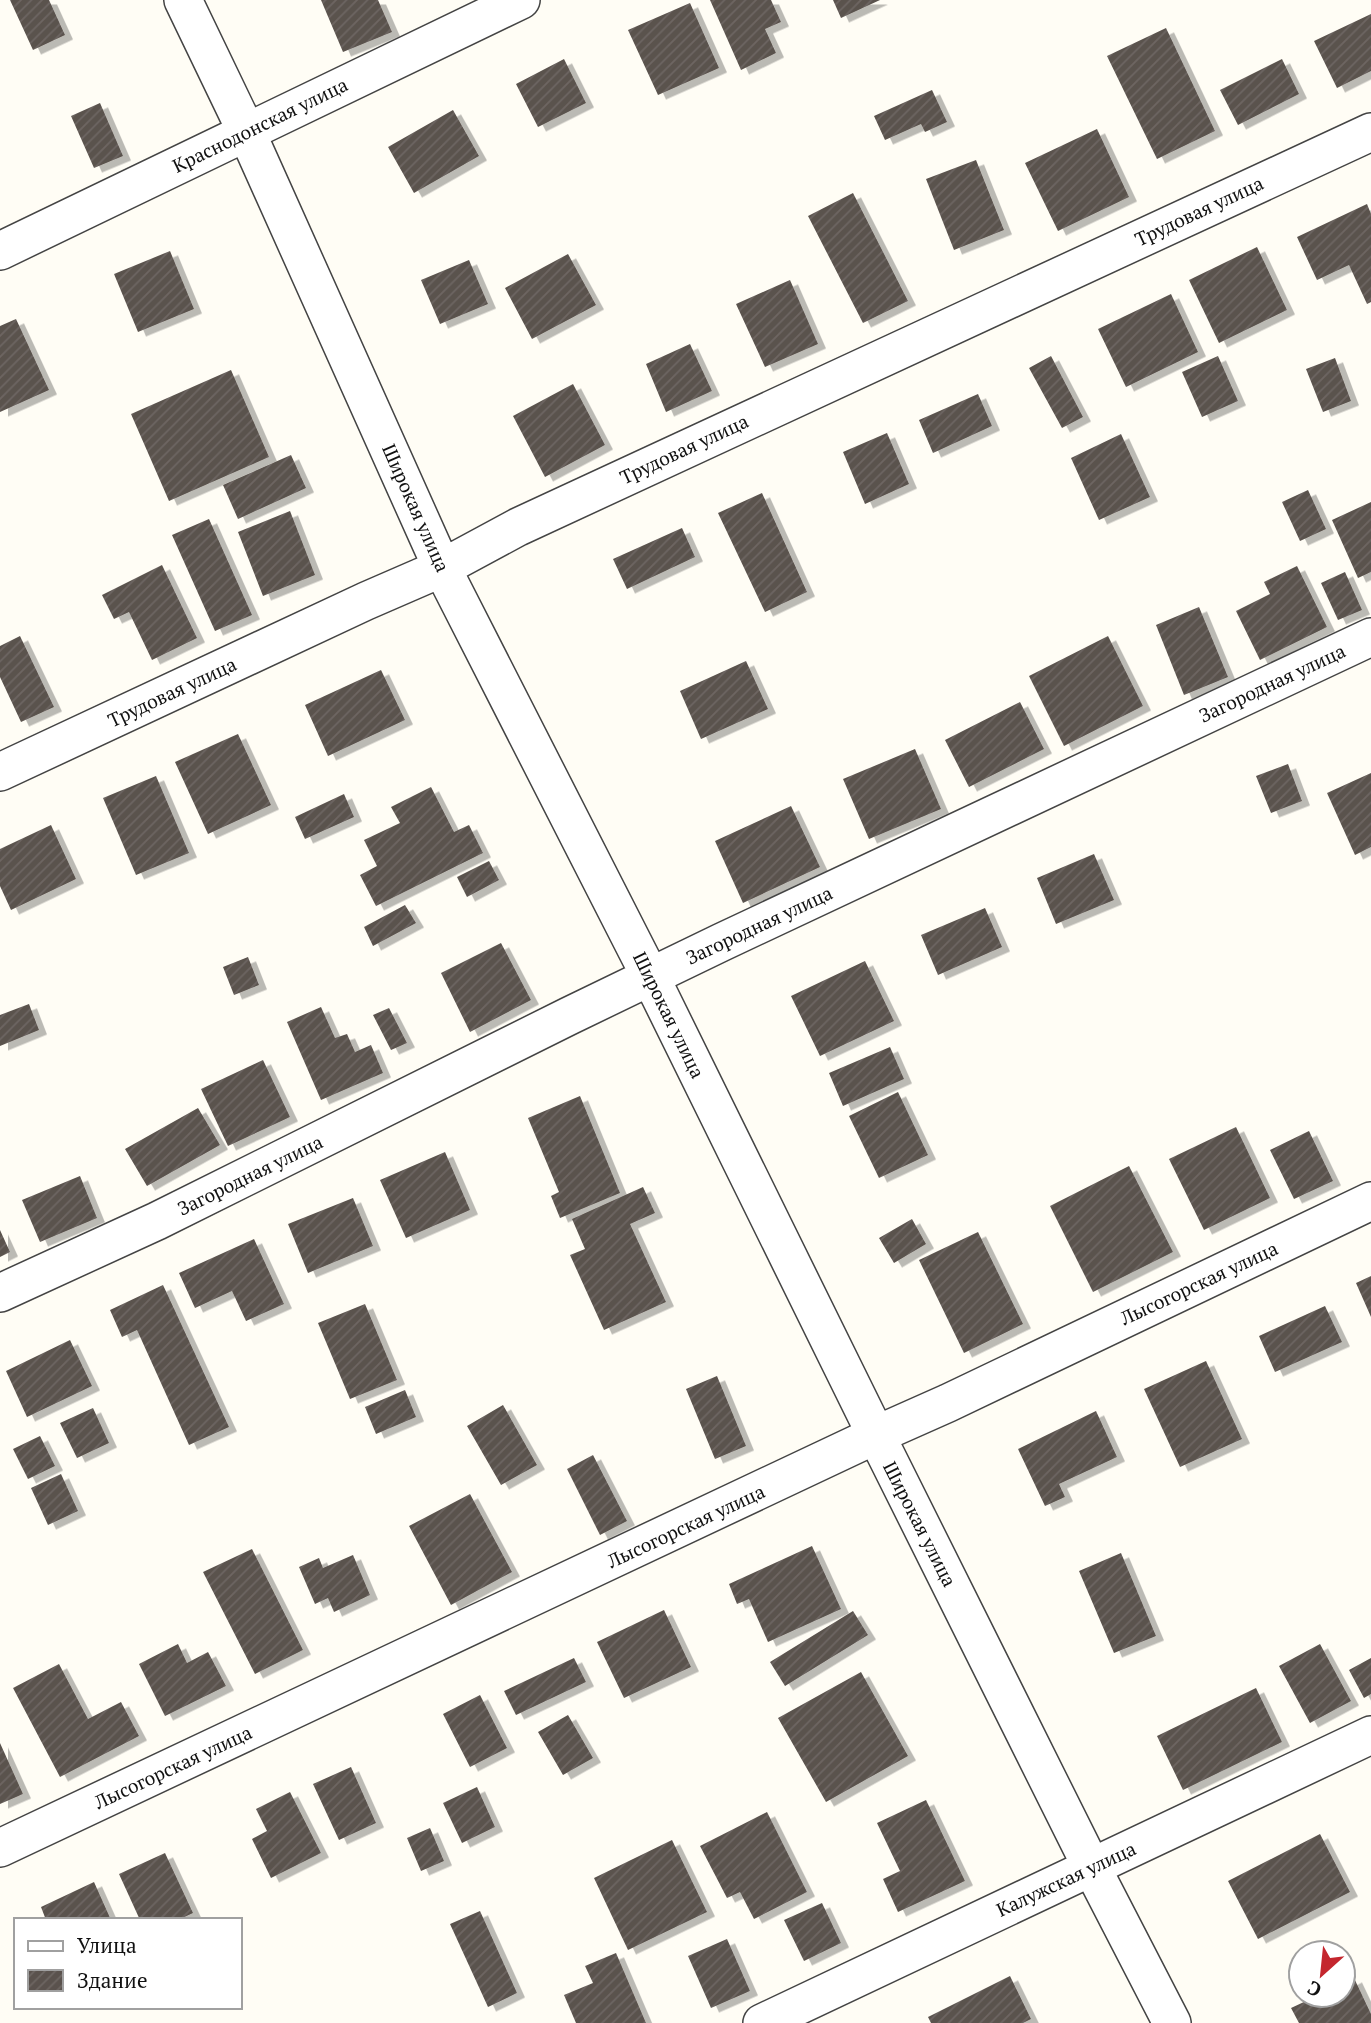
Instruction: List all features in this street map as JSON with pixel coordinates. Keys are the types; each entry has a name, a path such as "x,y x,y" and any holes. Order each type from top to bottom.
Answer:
{"street":[{"name":"Широкая улица","path":"183,0 246,131 442,568 650,976 876,1435 1172,2023"},
{"name":"Краснодонская улица","path":"0,251 521,0"},
{"name":"Трудовая улица","path":"0,772 442,568 518,527 1371,132"},
{"name":"Загородная улица","path":"0,1293 157,1221 650,976 1371,637"},
{"name":"Лысогорская улица","path":"0,1848 1371,1201"},
{"name":"Калужская улица","path":"762,2023 1371,1735"}],"building":[{"path":"10,0 49,0 65,35 33,50"},
{"path":"321,0 378,0 392,32 343,52"},
{"path":"710,0 771,0 781,22 765,29 776,53 741,70"},
{"path":"833,0 880,0 841,18"},
{"path":"690,3 719,68 658,95 628,30"},
{"path":"1371,14 1371,71 1337,88 1314,41"},
{"path":"1166,28 1215,131 1157,159 1107,56"},
{"path":"564,59 586,103 538,127 516,84"},
{"path":"1282,59 1299,94 1238,125 1220,90"},
{"path":"932,90 947,122 925,132 921,124 885,140 874,116"},
{"path":"100,103 123,156 94,168 71,116"},
{"path":"453,110 479,156 414,193 388,147"},
{"path":"1097,129 1129,197 1058,231 1025,163"},
{"path":"976,160 1004,230 954,250 926,179"},
{"path":"853,193 908,301 863,323 808,216"},
{"path":"1367,204 1371,214 1371,302 1367,304 1349,265 1317,280 1297,237"},
{"path":"1257,247 1287,310 1219,343 1189,280"},
{"path":"170,251 194,309 138,332 114,274"},
{"path":"568,254 596,305 532,339 505,288"},
{"path":"469,260 488,304 440,324 421,280"},
{"path":"790,280 818,344 765,367 736,304"},
{"path":"1171,294 1198,352 1126,387 1098,329"},
{"path":"16,319 49,390 0,412 0,326"},
{"path":"690,344 712,391 666,412 646,364"},
{"path":"1051,356 1083,417 1062,428 1029,368"},
{"path":"1218,356 1238,401 1202,417 1182,372"},
{"path":"1335,358 1351,401 1323,412 1306,369"},
{"path":"231,370 269,457 169,501 131,414"},
{"path":"573,384 605,445 545,477 513,416"},
{"path":"978,394 992,426 933,453 919,420"},
{"path":"887,433 909,484 865,504 843,452"},
{"path":"1121,434 1150,497 1099,520 1071,458"},
{"path":"291,455 306,488 238,519 223,485"},
{"path":"1308,490 1326,529 1300,541 1282,502"},
{"path":"762,493 807,592 765,612 718,513"},
{"path":"1371,502 1371,572 1358,578 1332,520"},
{"path":"290,511 315,575 263,596 238,532"},
{"path":"209,519 252,615 215,631 172,535"},
{"path":"682,528 695,557 627,589 613,559"},
{"path":"162,565 197,638 152,660 129,612 114,619 102,595"},
{"path":"1297,566 1327,627 1260,660 1236,611 1270,594 1264,582"},
{"path":"1345,572 1362,610 1338,620 1321,583"},
{"path":"1199,607 1228,677 1184,695 1156,625"},
{"path":"20,636 54,707 21,722 0,677 0,646"},
{"path":"1108,636 1143,706 1064,746 1029,676"},
{"path":"746,661 768,709 701,739 680,691"},
{"path":"381,670 405,720 328,756 305,705"},
{"path":"1020,702 1044,749 969,787 945,740"},
{"path":"238,734 271,805 208,834 175,762"},
{"path":"915,749 941,809 869,839 843,779"},
{"path":"1288,764 1302,801 1271,813 1256,776"},
{"path":"1371,773 1371,847 1355,855 1327,793"},
{"path":"156,776 189,853 136,875 103,798"},
{"path":"431,787 454,832 469,825 483,853 376,906 360,875 377,866 364,840 400,823 391,807"},
{"path":"344,794 354,817 305,839 295,817"},
{"path":"791,806 820,867 743,903 715,841"},
{"path":"51,825 76,879 11,910 0,886 0,849"},
{"path":"1094,854 1114,900 1056,924 1037,878"},
{"path":"489,861 499,880 467,897 457,877"},
{"path":"405,905 416,923 373,946 364,927"},
{"path":"985,908 1002,947 938,975 921,935"},
{"path":"501,943 531,1000 470,1032 441,973"},
{"path":"248,957 259,985 234,995 223,967"},
{"path":"865,961 894,1021 820,1056 791,996"},
{"path":"29,1004 39,1030 0,1046 0,1015"},
{"path":"321,1007 335,1038 347,1034 355,1052 371,1045 383,1073 321,1100 287,1022"},
{"path":"389,1008 407,1043 391,1050 373,1015"},
{"path":"890,1047 904,1079 843,1106 829,1073"},
{"path":"263,1060 290,1117 228,1146 201,1089"},
{"path":"898,1092 928,1155 879,1178 849,1116"},
{"path":"580,1096 620,1193 560,1218 551,1196 559,1192 528,1118"},
{"path":"198,1108 220,1145 147,1186 125,1149"},
{"path":"1236,1127 1270,1198 1204,1230 1169,1159"},
{"path":"1309,1131 1333,1181 1294,1199 1270,1150"},
{"path":"445,1152 470,1210 406,1238 380,1180"},
{"path":"1129,1166 1173,1252 1093,1292 1050,1206"},
{"path":"80,1176 97,1218 40,1242 22,1200"},
{"path":"643,1187 655,1213 630,1224 666,1302 604,1330 570,1255 585,1249 572,1219"},
{"path":"353,1198 373,1246 308,1273 288,1224"},
{"path":"912,1219 926,1244 894,1263 879,1238"},
{"path":"0,1230 10,1252 0,1257"},
{"path":"978,1232 1023,1324 964,1353 919,1260"},
{"path":"254,1239 284,1304 246,1321 232,1291 195,1308 179,1273"},
{"path":"1371,1276 1371,1317 1356,1283"},
{"path":"163,1285 229,1427 189,1445 137,1330 122,1337 110,1310"},
{"path":"365,1304 397,1380 350,1399 318,1323"},
{"path":"1325,1306 1342,1342 1275,1372 1259,1336"},
{"path":"70,1340 92,1386 27,1417 6,1371"},
{"path":"1206,1361 1242,1439 1180,1467 1144,1389"},
{"path":"717,1376 746,1446 715,1459 686,1389"},
{"path":"405,1390 416,1417 376,1434 365,1407"},
{"path":"503,1405 537,1465 501,1485 467,1426"},
{"path":"93,1408 109,1443 77,1458 60,1423"},
{"path":"1096,1411 1117,1457 1059,1484 1065,1497 1045,1506 1018,1449"},
{"path":"40,1436 55,1466 28,1479 13,1449"},
{"path":"593,1455 627,1521 600,1535 567,1469"},
{"path":"61,1474 78,1511 48,1525 31,1488"},
{"path":"470,1494 512,1572 451,1605 409,1526"},
{"path":"812,1546 841,1609 768,1642 749,1599 737,1604 729,1584"},
{"path":"252,1549 303,1650 255,1674 203,1572"},
{"path":"1121,1553 1156,1636 1114,1653 1079,1571"},
{"path":"353,1555 370,1595 334,1612 328,1598 315,1604 299,1567 319,1558 323,1568"},
{"path":"664,1610 691,1667 624,1698 597,1642"},
{"path":"853,1611 868,1635 785,1686 770,1662"},
{"path":"178,1644 187,1663 208,1652 226,1686 165,1716 139,1664"},
{"path":"1320,1644 1351,1701 1310,1723 1279,1666"},
{"path":"574,1658 586,1682 516,1715 504,1691"},
{"path":"1371,1658 1371,1694 1364,1698 1349,1670"},
{"path":"59,1664 88,1719 121,1702 139,1736 60,1777 13,1688"},
{"path":"861,1672 908,1756 826,1802 778,1718"},
{"path":"1256,1688 1282,1742 1183,1790 1157,1736"},
{"path":"480,1695 507,1748 470,1767 443,1714"},
{"path":"568,1715 593,1758 563,1775 538,1732"},
{"path":"0,1743 23,1794 0,1804"},
{"path":"351,1767 376,1823 339,1840 313,1784"},
{"path":"477,1787 495,1827 462,1843 443,1803"},
{"path":"290,1792 321,1853 271,1878 252,1839 267,1831 256,1809"},
{"path":"926,1800 965,1881 898,1912 883,1879 900,1871 877,1823"},
{"path":"767,1812 807,1892 754,1919 740,1892 727,1898 700,1846"},
{"path":"430,1828 444,1861 421,1871 407,1838"},
{"path":"1320,1834 1350,1892 1258,1939 1228,1881"},
{"path":"672,1840 707,1912 628,1950 594,1878"},
{"path":"165,1853 193,1913 182,1918 139,1918 119,1874"},
{"path":"94,1882 110,1918 45,1918 41,1907"},
{"path":"822,1903 841,1943 804,1961 784,1920"},
{"path":"480,1911 517,1993 488,2007 450,1924"},
{"path":"727,1939 750,1991 711,2008 688,1956"},
{"path":"616,1953 646,2023 576,2023 564,1995 593,1983 585,1966"},
{"path":"1010,1976 1031,2019 1023,2023 931,2023 928,2017"},
{"path":"1357,1984 1371,2014 1371,2023 1299,2023 1292,2009 1357,2009"}]}
